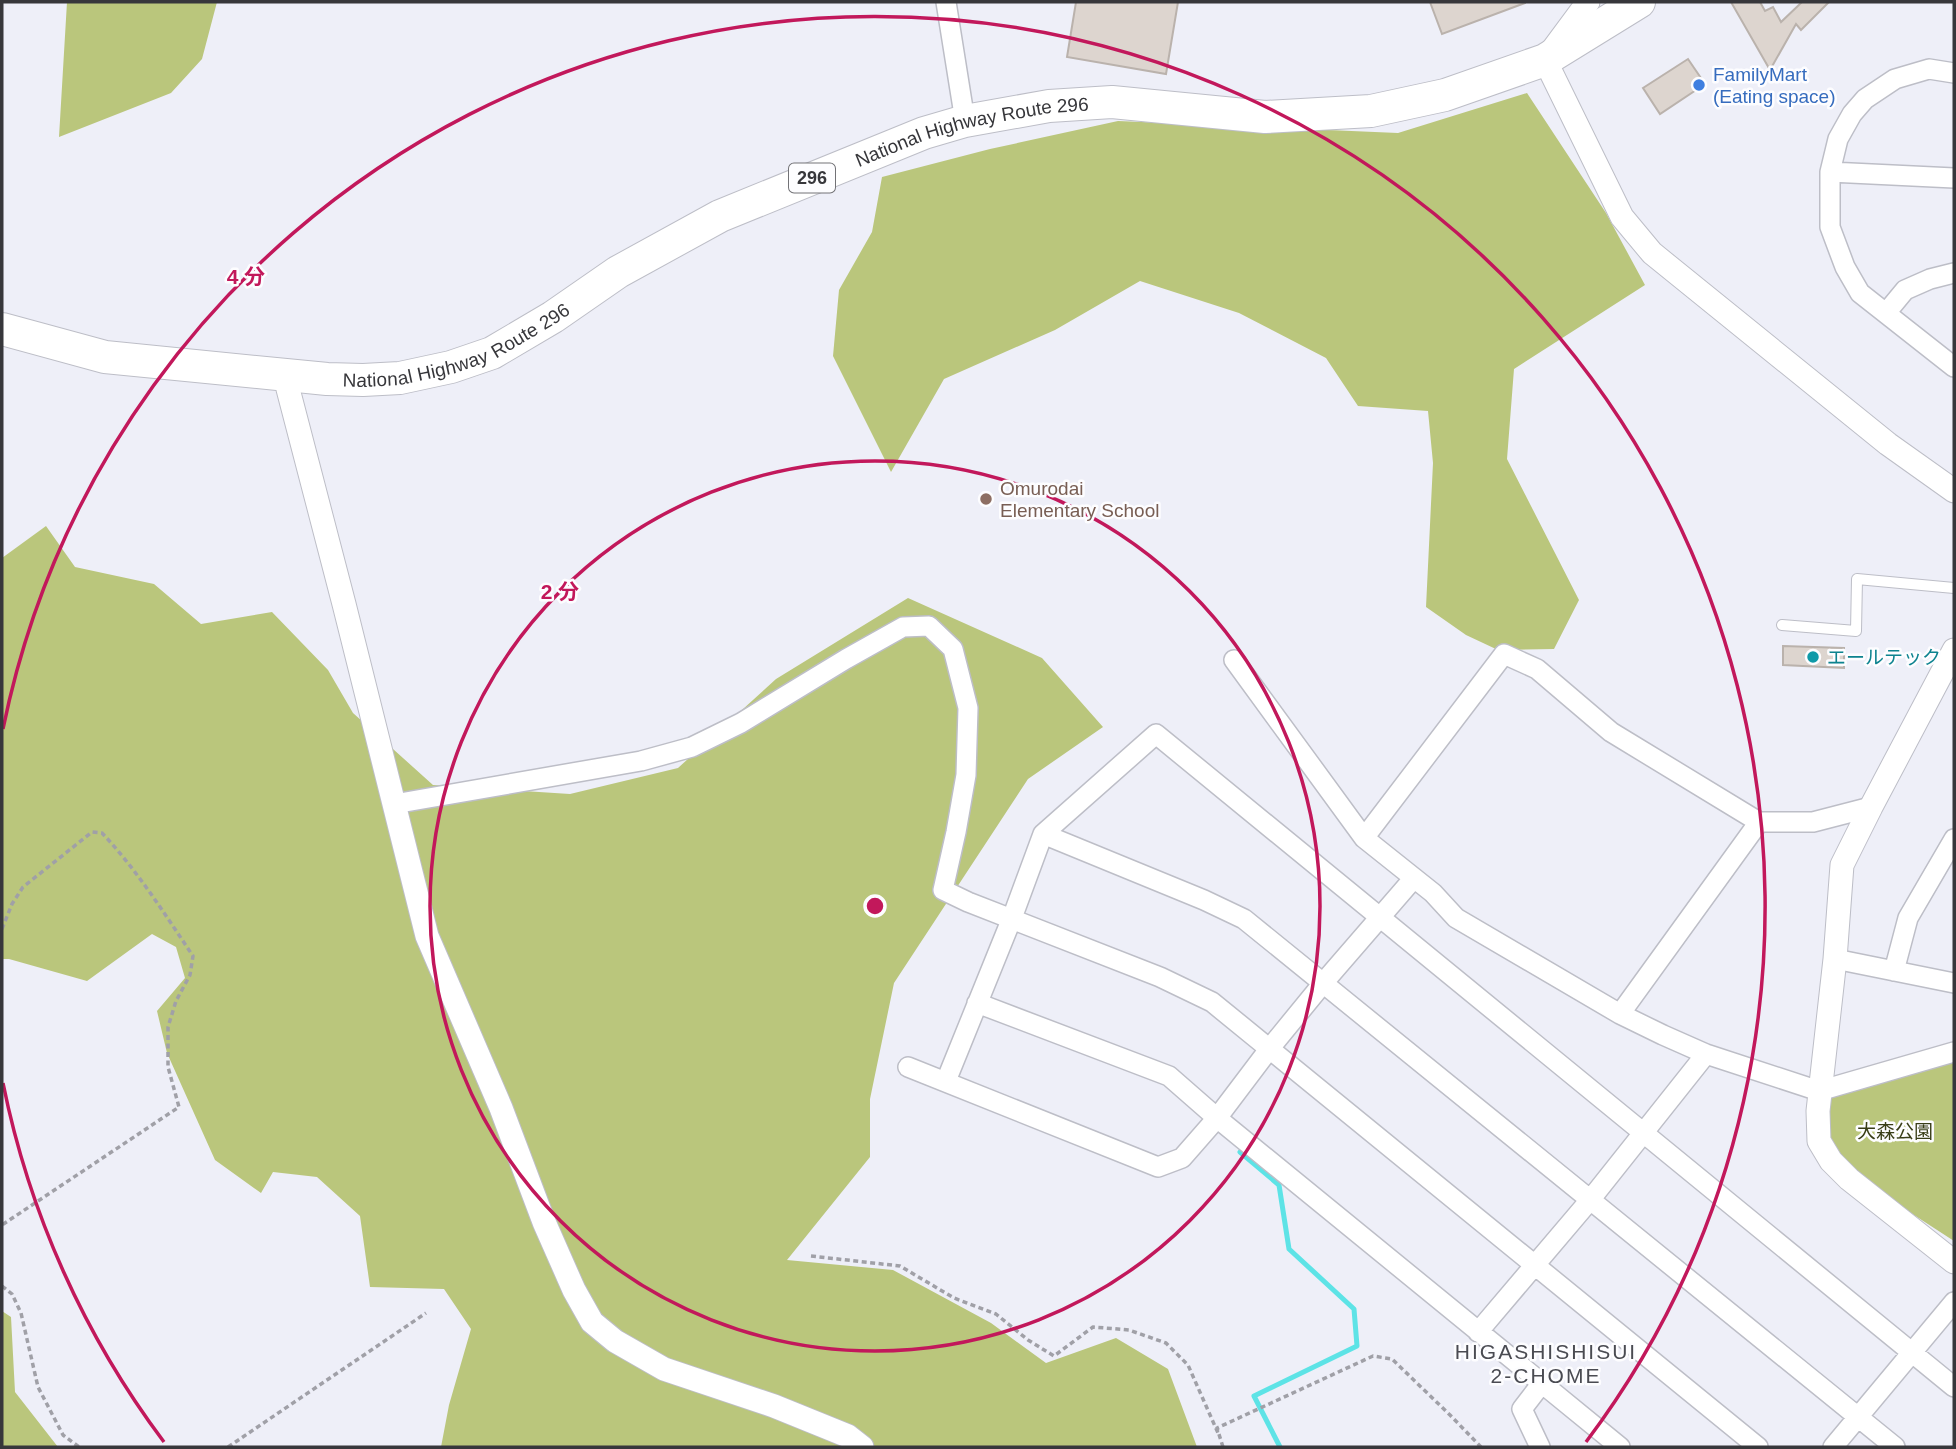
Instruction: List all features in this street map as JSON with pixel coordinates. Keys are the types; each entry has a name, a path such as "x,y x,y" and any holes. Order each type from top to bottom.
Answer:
{"highway":[{"name":"National Highway Route 296","path":"2,329 105,358 327,379 400,378 451,368 492,354 553,317 618,272 720,216 924,133 965,121 1049,106 1112,102 1265,117 1370,111 1445,95 1545,60 1639,2"}],"street":[{"path":"946,2 965,121"},
{"path":"1588,2 1545,60 1622,217 1652,253 1888,444 1954,491"},
{"path":"1954,73 1929,69 1895,79 1865,99 1838,139 1830,172 1830,227 1860,293 1954,367"},
{"path":"1830,172 1954,178"},
{"path":"1886,313 1905,290 1930,279 1954,273"},
{"path":"288,374 288,389 427,936 501,1108 574,1290 592,1322 615,1341 664,1369 774,1406 848,1436 862,1447"},
{"path":"394,804 641,761 692,747 741,723 903,627 929,626 953,649 968,708 966,775 943,890 1160,977 1212,1002 1758,1447"},
{"path":"1954,650 1842,865 1835,959 1819,1091 1819,1141 1831,1161 1849,1179 1954,1262"},
{"path":"1364,838 1504,654 1537,669 1611,732 1759,822 1813,822 1871,807"},
{"path":"1234,660 1364,838 1433,893 1455,918 1620,1014 1706,1054 1819,1091 1954,1052"},
{"path":"946,1081 1043,834 1156,734 1954,1387"},
{"path":"1620,1014 1759,822"},
{"path":"1043,834 1244,919 1895,1447"},
{"path":"1894,971 1908,918 1954,839"},
{"path":"908,1067 1158,1167 1182,1158 1217,1118 1269,1048 1414,878"},
{"path":"1835,959 1954,983"},
{"path":"977,1003 1168,1076 1620,1447"},
{"path":"1478,1332 1590,1200 1706,1054"},
{"path":"1833,1447 1954,1302"},
{"path":"1540,1447 1522,1409 1542,1382"}],"lane":[{"path":"1782,625 1856,631 1857,579 1954,588"}],"path":[{"path":"2,929 12,904 23,887 92,832 102,833 144,883 193,956 190,975 176,1001 168,1027 168,1067 178,1107 2,1225"},
{"path":"811,1256 900,1266 954,1298 996,1314 1028,1340 1054,1356 1093,1327 1129,1330 1166,1343 1188,1365 1223,1447"},
{"path":"2,1286 12,1294 21,1313 38,1387 63,1435 79,1447"},
{"path":"228,1447 426,1313"},
{"path":"1218,1433 1217,1428 1373,1356 1392,1359 1481,1447"}],"green space":[{"path":"67,2 217,2 202,59 171,93 59,137"},
{"path":"1527,93 1606,213 1645,285 1514,369 1507,459 1579,600 1554,649 1498,650 1466,635 1426,607 1433,463 1428,411 1358,406 1326,358 1239,313 1140,281 1055,330 944,379 891,472 833,356 839,290 872,232 882,177 990,149 1118,121 1398,133"},
{"path":"46,526 75,567 154,584 201,624 272,612 328,670 353,713 433,785 570,794 678,768 776,679 908,598 1042,658 1103,727 1028,779 894,983 870,1099 870,1157 787,1260 893,1270 991,1323 1046,1363 1116,1338 1168,1369 1197,1447 441,1447 449,1405 471,1329 444,1289 370,1287 360,1216 317,1177 273,1172 261,1193 215,1160 167,1053 157,1011 185,978 176,947 152,934 87,981 2,959 2,558"},
{"name":"大森公園","path":"1954,1052 1954,1241 1837,1165 1819,1141 1819,1091"},
{"path":"2,1311 11,1317 15,1392 58,1447 2,1447"}],"building":[{"path":"1076,2 1178,2 1166,74 1067,57"},
{"path":"1430,2 1525,2 1525,3 1442,34"},
{"path":"1731,2 1760,2 1765,11 1773,7 1781,22 1802,2 1829,2 1801,30 1796,24 1770,70"},
{"path":"1688,59 1705,84 1660,114 1643,88"},
{"name":"エールテック","path":"1783,646 1844,648 1844,668 1783,665"}],"waterway":[{"path":"1240,1152 1279,1185 1289,1249 1354,1309 1357,1346 1254,1396 1280,1447"}],"place":[{"name":"FamilyMart (Eating space)","path":"1699,85"},
{"name":"Omurodai Elementary School","path":"986,499"},
{"name":"エールテック","path":"1813,657"}],"district":[{"name":"HIGASHISHISUI 2-CHOME","path":"1546,1363"}]}
